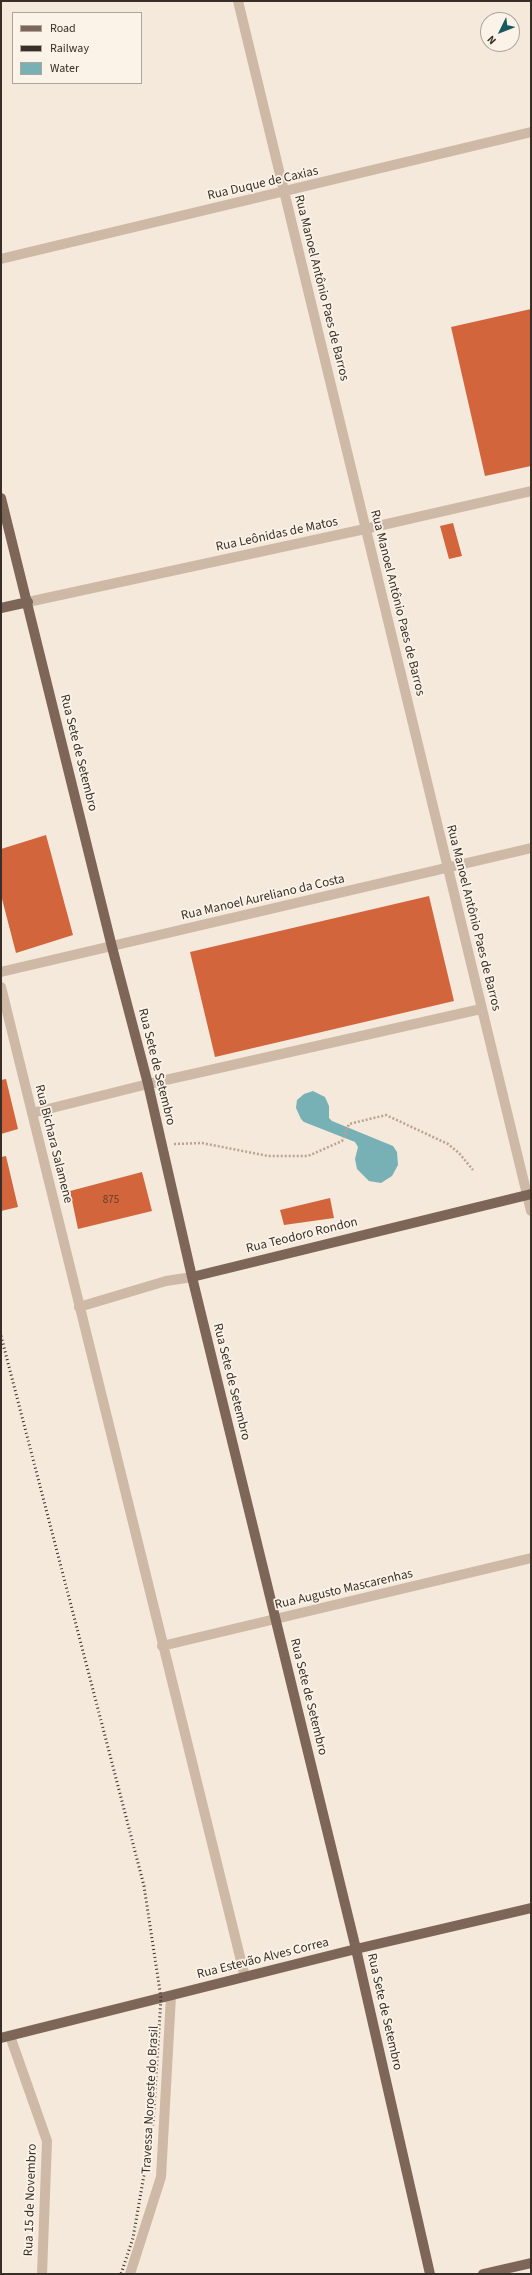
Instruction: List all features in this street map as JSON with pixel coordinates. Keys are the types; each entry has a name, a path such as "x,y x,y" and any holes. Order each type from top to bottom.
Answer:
{"main road":[{"name":"Rua Sete de Setembro","path":"1,498 28,602 112,947 148,1084 192,1277 356,1949 430,2274"},
{"path":"1,608 28,602"},
{"name":"Rua Teodoro Rondon","path":"192,1277 529,1194"},
{"name":"Rua Estevão Alves Correa","path":"5,2037 356,1949 531,1908"},
{"path":"483,2274 531,2263"}],"street":[{"name":"Rua Manoel Antônio Paes de Barros","path":"238,1 481,1009 529,1194 531,1211"},
{"name":"Rua Duque de Caxias","path":"1,259 531,132"},
{"name":"Rua Leônidas de Matos","path":"28,602 365,529 531,491"},
{"name":"Rua Manoel Aureliano da Costa","path":"1,972 531,848"},
{"name":"Rua Bichara Salamene","path":"1,987 162,1646 245,1977"},
{"path":"32,1112 148,1084 481,1009"},
{"name":"Rua Teodoro Rondon","path":"79,1307 166,1281 192,1277"},
{"name":"Rua Augusto Mascarenhas","path":"162,1646 531,1558"},
{"name":"Travessa Noroeste do Brasil","path":"130,2274 161,2177 171,1996"},
{"name":"Rua 15 de Novembro","path":"5,2037 47,2141 42,2274"}],"path":[{"path":"162,1144 202,1143 268,1156 308,1156 342,1141 350,1124 386,1115 448,1144 459,1153 473,1170"}],"water":[{"path":"313,1091 325,1097 329,1106 329,1118 332,1121 393,1146 397,1152 398,1165 392,1176 381,1183 369,1181 357,1169 355,1159 358,1147 355,1142 304,1122 301,1119 296,1108 297,1100 304,1094"}],"building":[{"path":"531,309 531,466 485,476 451,327"},
{"path":"453,523 462,556 449,559 440,526"},
{"path":"46,835 73,935 16,953 1,895 1,849"},
{"path":"429,896 454,1001 215,1057 190,952"},
{"path":"6,1079 18,1129 1,1134 1,1080"},
{"path":"6,1156 18,1207 1,1211 1,1157"},
{"path":"142,1172 152,1211 78,1229 70,1191"},
{"path":"330,1198 334,1218 284,1225 280,1210"}],"railway":[{"path":"1,1336 144,1886 161,1998 153,2123 133,2238 121,2274"}]}
